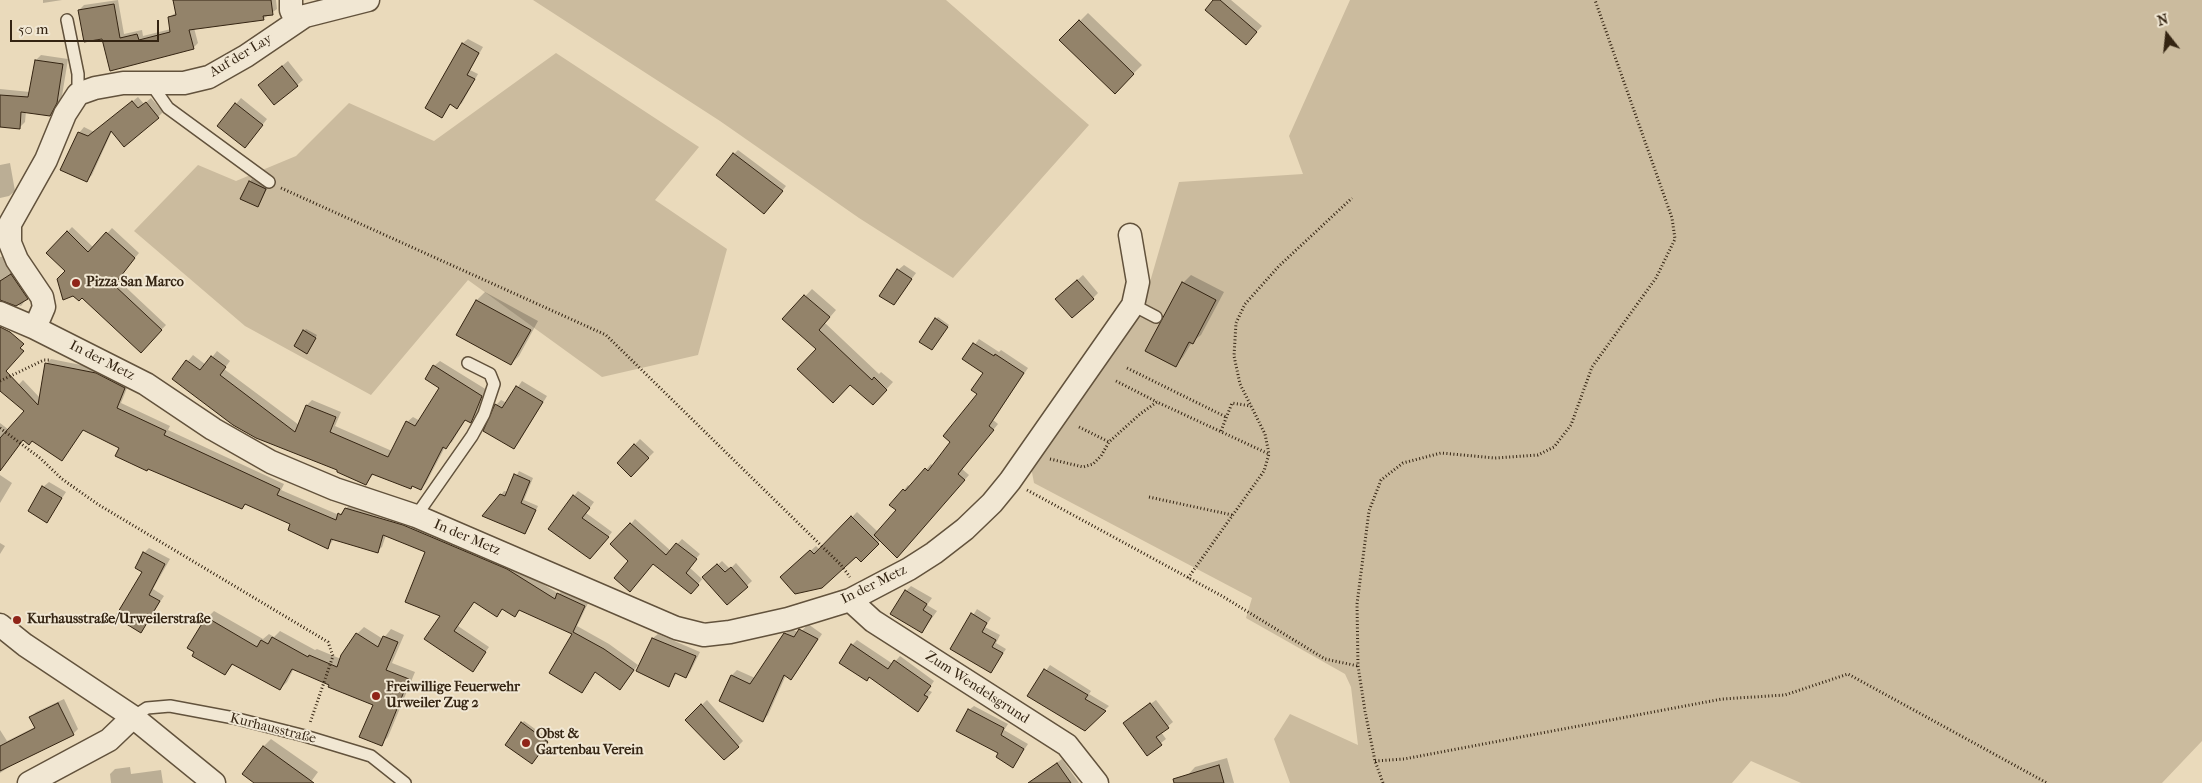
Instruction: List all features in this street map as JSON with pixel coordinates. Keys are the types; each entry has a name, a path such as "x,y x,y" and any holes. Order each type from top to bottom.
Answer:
{"street":[{"name":"Auf der Lay","path":"78,94 95,88 123,83 152,85 184,83 209,77 246,56 294,10 304,16 368,0"},
{"path":"34,328 44,307 42,297 17,260 10,243 10,224 46,160 65,114 78,94"},
{"name":"In der Metz","path":"0,313 146,384 213,429 271,462 335,489 416,516 676,628 704,635 730,632 788,619 856,597 934,553 965,529 1010,481 1134,305 1138,282 1130,235"},
{"name":"Zum Wendelsgrund","path":"856,597 873,621 1068,746 1097,783"},
{"path":"0,624 25,645 133,717 214,783"},
{"path":"29,783 109,740 133,717"}],"lane":[{"path":"67,20 78,74 78,94"},
{"path":"152,85 168,108 269,182"},
{"path":"1134,305 1156,317"},
{"name":"In der Metz","path":"416,516 472,436 484,414 494,384 490,374 468,363"},
{"name":"Kurhausstraße","path":"133,717 147,708 170,706 234,718 305,736 371,756 406,783"}],"path":[{"path":"1383,783 1375,761 1358,666 1357,604 1369,511 1381,480 1403,463 1441,453 1495,458 1538,455 1554,447 1571,425 1592,367 1656,278 1675,238 1672,218 1594,0"},
{"path":"269,182 606,335 841,565 856,597"},
{"path":"1188,578 1264,471 1269,454 1265,434 1240,384 1234,356 1236,323 1245,304 1280,266 1352,198"},
{"path":"0,381 44,360 58,360"},
{"path":"1127,368 1226,418"},
{"path":"1116,381 1156,402 1269,454"},
{"path":"1031,451 1038,456 1083,467 1093,464 1110,442 1156,402"},
{"path":"1221,431 1232,403 1251,406"},
{"path":"1078,427 1110,442"},
{"path":"0,428 40,458 62,480 99,505 328,642 333,656 305,736"},
{"path":"1010,481 1188,578 1325,659 1358,666"},
{"path":"1149,497 1232,516"},
{"path":"1375,761 1404,759 1722,699 1785,695 1848,674 2047,783"}],"shaded area":[{"path":"533,0 946,0 1089,125 953,278 859,218 720,121"},
{"path":"1350,0 2202,0 2202,741 2162,783 1801,783 1751,761 1732,783 1290,783 1274,739 1290,714 1358,745 1351,687 1345,674 1246,618 1252,598 1034,483 1031,467 1143,306 1179,182 1303,174 1289,136"},
{"path":"556,53 699,147 655,200 727,249 698,355 602,377 468,280 371,395 245,326 134,231 198,165 236,181 296,156 349,103 434,141"}],"building":[{"path":"173,0 271,0 273,15 263,16 264,20 189,30 194,49 110,71 102,39 84,42 78,10 114,4 120,38 137,34 139,40 170,32 168,17 176,15"},
{"path":"1213,0 1220,0 1257,32 1246,45 1205,10"},
{"path":"1079,20 1134,74 1115,94 1059,40"},
{"path":"462,43 479,53 467,75 475,79 457,109 450,104 442,118 425,108"},
{"path":"35,60 63,64 57,103 50,116 21,112 20,129 0,127 0,95 28,97"},
{"path":"282,66 298,86 274,105 258,85"},
{"path":"132,101 138,108 146,102 159,118 124,147 111,131 87,182 60,170 78,132 88,136"},
{"path":"235,103 263,125 245,148 217,126"},
{"path":"733,153 783,191 764,214 716,175"},
{"path":"249,181 266,189 258,207 240,199"},
{"path":"67,231 88,252 106,232 135,258 114,285 162,330 141,353 82,298 79,301 73,296 63,300 57,279 65,271 46,253"},
{"path":"897,269 912,279 894,305 879,296"},
{"path":"11,274 28,299 16,306 0,300 0,281"},
{"path":"1077,280 1094,299 1072,318 1055,299"},
{"path":"1182,282 1216,300 1193,344 1189,342 1176,367 1145,351"},
{"path":"804,295 830,317 819,330 872,380 874,377 887,390 873,405 850,385 833,403 797,369 816,349 782,319"},
{"path":"476,300 531,330 511,365 456,335"},
{"path":"935,318 948,327 932,350 919,342"},
{"path":"0,327 10,332 24,344 20,348 24,351 6,371 38,405 45,363 96,373 125,388 117,408 166,431 164,435 280,489 277,495 336,520 338,513 341,515 345,508 403,525 507,569 555,599 557,593 585,606 573,632 604,649 634,670 620,690 595,672 582,693 549,673 572,634 519,610 515,617 502,609 497,617 474,602 454,631 486,652 473,672 424,639 440,616 405,602 425,552 383,535 378,553 331,539 328,549 288,530 290,524 245,504 242,509 148,469 147,471 115,456 119,448 83,430 62,461 32,441 29,445 23,440 0,471 0,438 24,411 0,391"},
{"path":"303,330 316,338 307,354 294,346"},
{"path":"973,343 994,356 995,354 1024,373 989,426 994,430 958,474 965,480 897,558 874,535 896,510 889,505 903,489 905,491 925,468 928,471 950,442 943,436 977,394 971,390 983,373 962,359"},
{"path":"211,356 226,367 220,375 295,432 306,405 336,417 330,432 388,457 406,421 415,426 439,388 425,379 433,365 482,396 471,423 465,420 446,449 443,447 421,490 412,486 411,489 372,474 366,485 337,472 337,470 256,438 233,425 172,379 186,360 200,370"},
{"path":"516,386 543,402 514,449 483,431 495,404 502,408"},
{"path":"634,444 649,458 631,477 617,463"},
{"path":"514,474 530,481 521,503 536,510 525,534 482,516 500,494 505,496"},
{"path":"42,486 62,498 47,523 28,511"},
{"path":"573,495 590,508 582,518 609,537 590,559 548,529"},
{"path":"851,516 879,544 861,562 856,557 822,588 795,594 780,577 810,550 814,554"},
{"path":"630,523 666,555 676,543 697,559 686,573 699,585 691,594 653,564 630,592 614,578 628,561 610,544"},
{"path":"143,552 165,564 149,595 160,601 141,633 115,617 142,572 135,568"},
{"path":"717,564 725,572 731,567 748,587 727,605 702,577"},
{"path":"905,590 927,604 923,610 932,616 922,633 890,614"},
{"path":"971,613 987,623 982,632 996,640 992,647 1003,653 991,673 950,649"},
{"path":"206,617 257,647 261,640 268,644 272,637 308,657 309,655 337,667 341,655 356,633 378,647 383,636 398,642 386,670 409,679 382,746 359,737 373,705 328,687 329,685 292,669 280,690 232,664 225,675 192,656 194,652 187,648"},
{"path":"799,629 818,639 791,680 784,675 763,722 719,701 731,675 750,684 784,633 794,637"},
{"path":"652,638 696,656 686,678 675,673 669,687 636,671"},
{"path":"851,644 888,669 894,660 931,686 924,695 928,697 918,712 869,677 867,681 839,663"},
{"path":"1044,669 1088,695 1085,699 1106,711 1085,731 1027,696"},
{"path":"58,703 74,735 0,771 0,746 35,728 29,717"},
{"path":"1150,703 1169,728 1156,737 1162,745 1147,756 1123,723"},
{"path":"701,704 739,747 724,760 685,720"},
{"path":"968,709 1004,728 1001,735 1024,749 1013,768 996,757 998,753 956,731"},
{"name":"Obst & Gartenbau Verein","path":"521,722 548,742 532,764 505,745"},
{"path":"263,746 314,783 254,783 242,774"},
{"path":"1057,763 1071,783 1028,783"},
{"path":"1219,765 1224,783 1174,783 1173,779"}],"place":[{"name":"Pizza San Marco","path":"76,283"},
{"name":"Kurhausstraße/Urweilerstraße","path":"17,620"},
{"name":"Freiwillige Feuerwehr Urweiler Zug 2","path":"376,696"},
{"name":"Obst & Gartenbau Verein","path":"526,743"}]}
